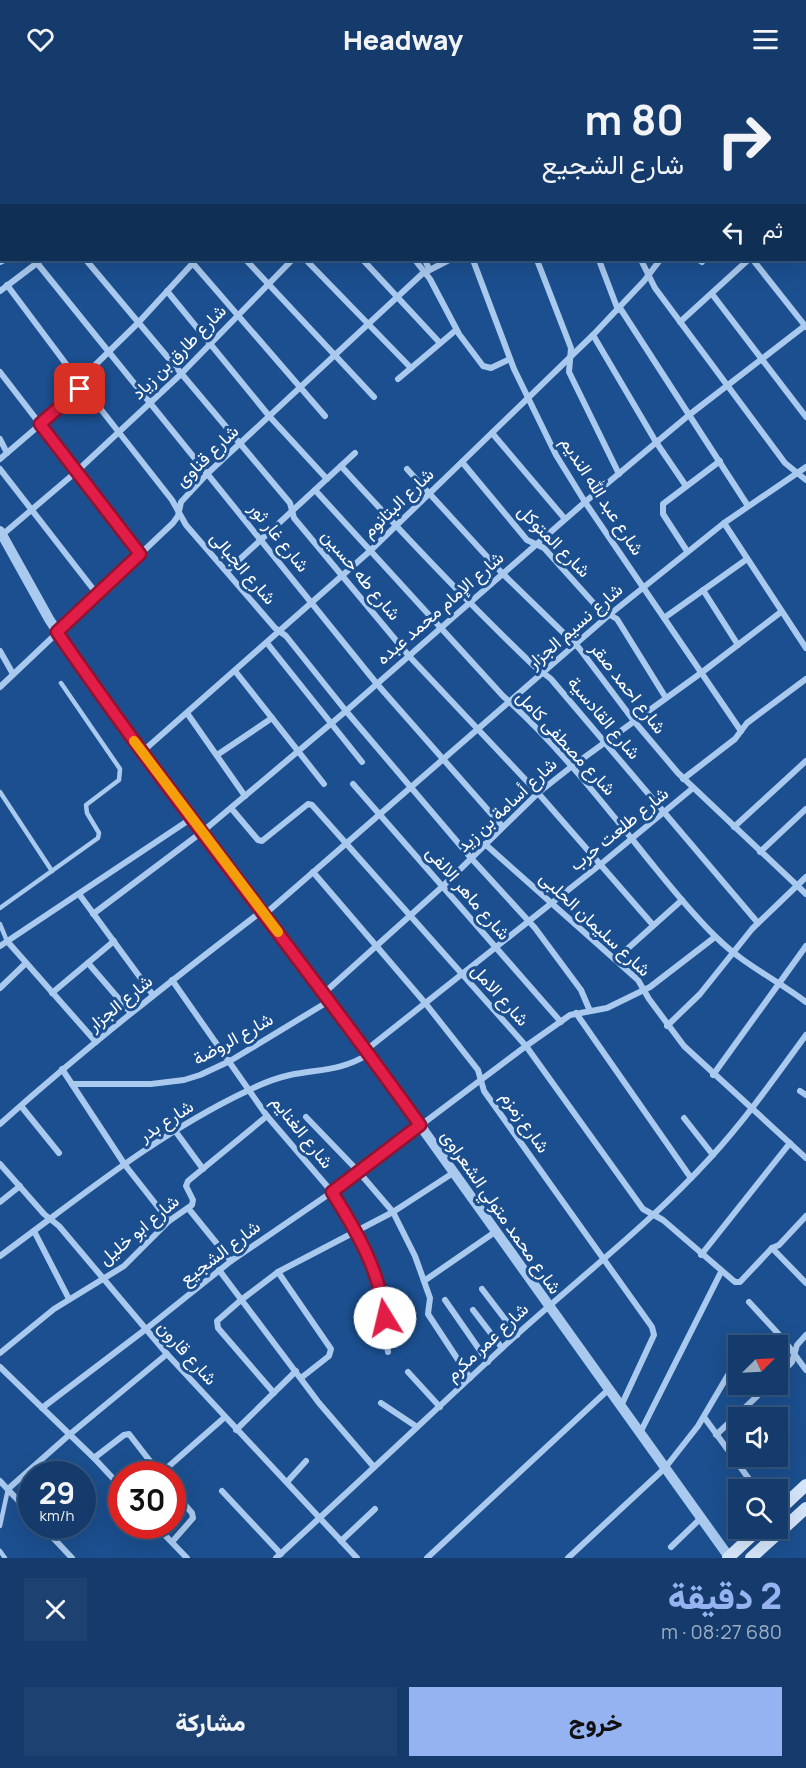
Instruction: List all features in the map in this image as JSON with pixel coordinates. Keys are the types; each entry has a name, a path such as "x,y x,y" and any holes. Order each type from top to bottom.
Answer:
{"main road":[{"path":"788,1502 806,1485"},
{"path":"751,1558 806,1508"},
{"path":"729,1558 749,1539"}],"street":[{"path":"0,291 39,261"},
{"name":"شارع غار ثور","path":"39,261 377,684 502,826"},
{"name":"شارع طه حسين","path":"87,261 290,503 294,518 409,656 537,793 653,925"},
{"path":"0,459 77,393 84,376 138,323 191,261 325,416"},
{"path":"247,261 374,397"},
{"name":"شارع طارق بن زياد","path":"1,533 75,472 181,374 291,261"},
{"path":"307,261 411,368"},
{"path":"364,261 440,343"},
{"path":"416,261 427,270"},
{"path":"425,261 427,270 456,330 485,368 491,368 510,359"},
{"name":"شارع قناوى","path":"0,687 173,524 181,502 208,473 241,445 300,387 427,270 446,261"},
{"name":"شارع عبد الله النديم","path":"473,261 510,359 556,455 585,502 741,731"},
{"path":"537,261 571,348 569,372 619,474"},
{"path":"599,261 619,309 748,506"},
{"path":"641,261 648,276 680,322 785,463 806,480"},
{"name":"شارع البتانوم","path":"142,752 370,551 594,335 659,261"},
{"path":"680,322 747,261"},
{"path":"754,261 806,326"},
{"name":"شارع الجبالى","path":"7,285 172,500 186,525 286,636 346,711 471,858 529,921 581,990 590,1011"},
{"path":"167,291 270,417 327,479"},
{"path":"712,294 806,417"},
{"name":"شارع الإمام محمد عبده","path":"93,914 202,832 331,724 502,573 656,442 806,326"},
{"path":"398,379 456,330"},
{"path":"594,335 656,442 686,486"},
{"path":"0,372 140,554"},
{"path":"799,408 806,402"},
{"path":"492,433 565,519"},
{"path":"0,439 7,453"},
{"path":"227,571 355,453"},
{"path":"687,550 662,509 666,501 720,461"},
{"name":"شارع المتوكل","path":"462,462 527,540 544,548 598,608 619,622 666,698"},
{"name":"شارع القادسية","path":"341,466 470,602 543,673 605,742 758,922"},
{"name":"شارع نسيم الجزار","path":"263,912 380,815 687,550 806,467"},
{"path":"0,469 97,594"},
{"name":"شارع احمد صقر","path":"407,469 428,495 502,573 575,645 683,779 806,894"},
{"name":"شارع مصطفى كامل","path":"315,490 440,628 510,703 518,708 571,767 715,937 732,952 780,982 806,1002"},
{"path":"724,523 806,648"},
{"name":"شارع محمد متولي الشعراوى","path":"1,533 57,632 142,752 368,1052 729,1558"},
{"path":"664,618 747,559"},
{"path":"703,590 738,645"},
{"name":"شارع أسامة بن زيد","path":"326,997 537,793 781,612"},
{"path":"267,643 362,762"},
{"path":"0,651 13,674"},
{"path":"234,671 324,784"},
{"path":"683,779 735,739 747,723 806,678"},
{"path":"187,713 245,796"},
{"path":"217,755 273,718"},
{"path":"734,827 806,761"},
{"name":"شارع ماهر الالفى","path":"353,784 561,1022"},
{"name":"شارع طلعت حرب","path":"368,1052 693,788"},
{"name":"شارع الامل","path":"231,808 258,840 262,841 310,804 526,1046 643,1209 663,1221 737,1283 772,1248"},
{"path":"760,852 806,809"},
{"path":"0,946 192,818"},
{"name":"شارع سليمان الحلبى","path":"485,843 638,980 667,1026 684,1046 805,1157"},
{"name":"شارع زمزم","path":"313,872 426,1004 478,1070 484,1091 652,1327 654,1332 620,1407"},
{"path":"667,1026 700,994 758,922 806,877"},
{"path":"79,894 153,995"},
{"path":"616,959 682,900"},
{"name":"شارع الجزار","path":"0,1124 62,1069 153,995 263,912"},
{"path":"691,1178 576,1013 607,1008 655,984 715,937"},
{"path":"7,941 96,1042"},
{"path":"52,993 114,941"},
{"path":"714,1075 806,946"},
{"path":"0,988 26,963"},
{"path":"88,963 131,1013"},
{"name":"شارع الغنايم","path":"172,980 267,1116 332,1192 357,1231 380,1290 388,1352"},
{"name":"شارع الروضة","path":"72,1084 168,1083 200,1075 230,1061 326,997"},
{"name":"شارع الشجيع","path":"42,1408 231,1261 332,1192 526,1046 576,1013"},
{"name":"شارع عمر مكرم","path":"279,1556 502,1348 691,1178 752,1108 806,1035"},
{"name":"شارع بدر","path":"0,1255 125,1165 214,1108 249,1090 292,1075 339,1067 368,1052"},
{"path":"62,1069 125,1165 170,1221"},
{"path":"21,1106 59,1153"},
{"name":"شارع ابو خليل","path":"0,1353 69,1299 124,1266 170,1221 192,1205 193,1200 186,1183 267,1116"},
{"path":"306,1118 358,1171 393,1212 424,1281 431,1302 427,1308 428,1314 470,1378"},
{"path":"684,1118 713,1155"},
{"path":"176,1132 203,1169"},
{"path":"701,1255 790,1143"},
{"name":"شارع قارون","path":"0,1164 59,1226 166,1354 357,1558"},
{"path":"274,1393 216,1325 218,1321 278,1272 393,1212 453,1173"},
{"path":"0,1202 20,1186"},
{"path":"188,1208 231,1261"},
{"path":"806,1216 779,1245 772,1248 806,1283"},
{"path":"34,1231 69,1299"},
{"path":"424,1281 495,1232"},
{"path":"219,1270 320,1403 374,1467"},
{"path":"278,1272 331,1349 329,1356 301,1378"},
{"path":"640,1433 722,1272"},
{"path":"482,1289 517,1335"},
{"path":"445,1300 488,1362"},
{"path":"749,1302 806,1370"},
{"path":"473,1310 502,1348"},
{"path":"788,1368 797,1345 806,1335"},
{"path":"8,1490 69,1435 166,1354"},
{"path":"0,1367 108,1473"},
{"path":"236,1430 296,1371"},
{"path":"408,1372 440,1407"},
{"path":"568,1558 665,1468 704,1418 728,1376"},
{"path":"427,1558 608,1390"},
{"path":"716,1435 758,1395"},
{"path":"381,1403 417,1427"},
{"path":"175,1461 225,1417"},
{"path":"704,1418 749,1479"},
{"path":"94,1458 129,1434 150,1461"},
{"path":"287,1482 306,1461"},
{"path":"0,1481 18,1500"},
{"path":"222,1491 279,1556"},
{"path":"186,1506 193,1518 186,1526"},
{"path":"341,1541 375,1509"},
{"path":"671,1547 701,1518"},
{"path":"54,1539 72,1558"},
{"path":"169,1539 187,1558"}],"lane":[{"path":"0,908 98,838 99,833 87,813 86,805 118,780 120,775 118,766 61,683"},
{"path":"0,792 52,871"},
{"path":"0,924 7,941"},
{"path":"0,1526 8,1490"},
{"path":"0,1551 5,1558"}],"slow traffic":[{"path":"134,741 278,932"}],"route":[{"path":"80,389 40,424 140,554 57,632 142,752 420,1125 332,1192 357,1231 377,1278 385,1318"}]}
